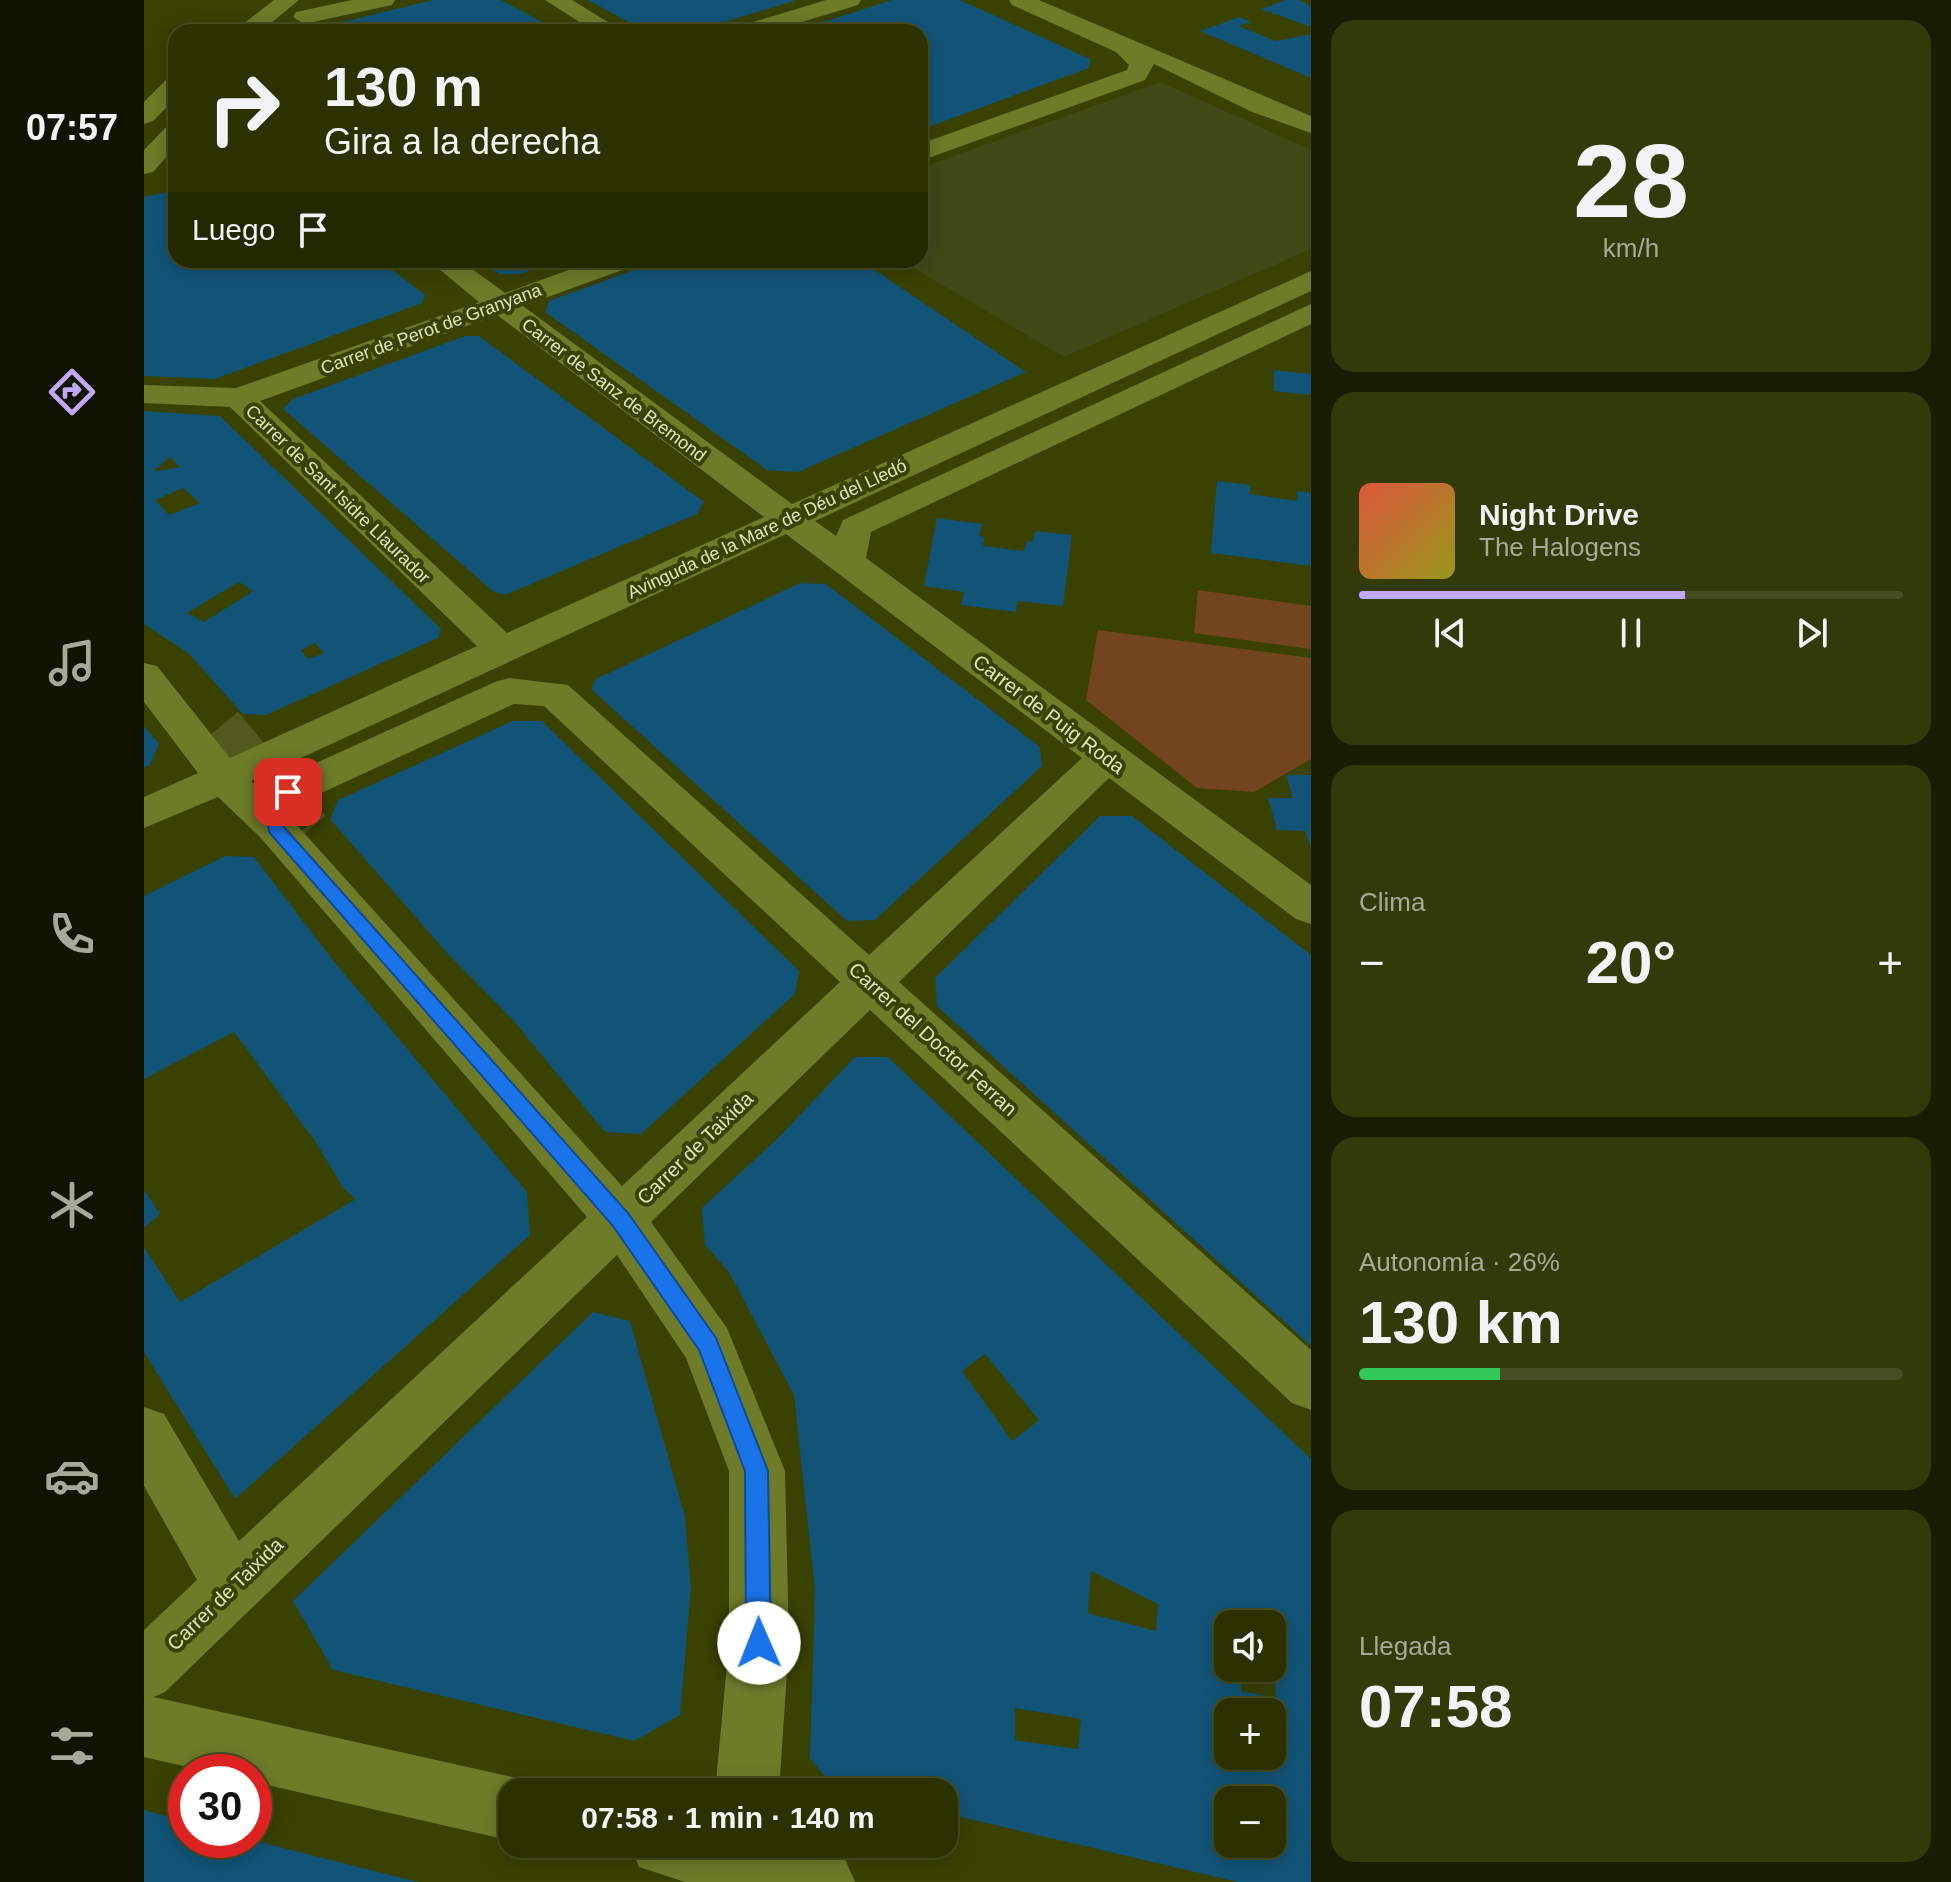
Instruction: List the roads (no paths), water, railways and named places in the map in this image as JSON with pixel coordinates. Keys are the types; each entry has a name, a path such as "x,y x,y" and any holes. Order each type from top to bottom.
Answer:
{"street":[{"path":"262,24 296,8 326,0"},
{"path":"296,8 384,0"},
{"path":"556,0 598,24"},
{"path":"771,24 850,0"},
{"path":"1020,0 1124,47 1164,60 1247,101 1311,125"},
{"path":"1058,0 1311,107"},
{"path":"928,150 1136,75 1142,64 1124,47"},
{"path":"144,88 168,86"},
{"path":"144,116 168,93"},
{"path":"144,166 168,140"},
{"name":"Carrer de Sanz de Bremond","path":"453,268 787,520"},
{"name":"Carrer de Perot de Granyana","path":"239,398 601,268"},
{"name":"Avinguda de la Mare de Déu del Lledó","path":"144,814 214,750 503,650 1311,280"},
{"name":"Avinguda de la Mare de Déu del Lledó","path":"847,562 855,527 1136,403 1311,313"},
{"name":"Carrer de Sant Isidre Llaurador","path":"144,394 239,398 503,650"},
{"name":"Carrer de Puig Roda","path":"787,520 1311,908"},
{"path":"144,652 167,661 214,750"},
{"path":"144,675 292,829 369,935 620,1219 708,1345 757,1471 759,1643 748,1778"},
{"name":"Carrer del Doctor Ferran","path":"292,829 274,810 288,792 509,691 554,694 1311,1385"},
{"name":"Carrer de Taixida","path":"144,1671 1107,757"},
{"path":"144,1433 233,1587"},
{"path":"144,1726 498,1806"},
{"path":"720,1858 822,1882"}],"tunnel":[{"path":"221,726 309,830"}]}
